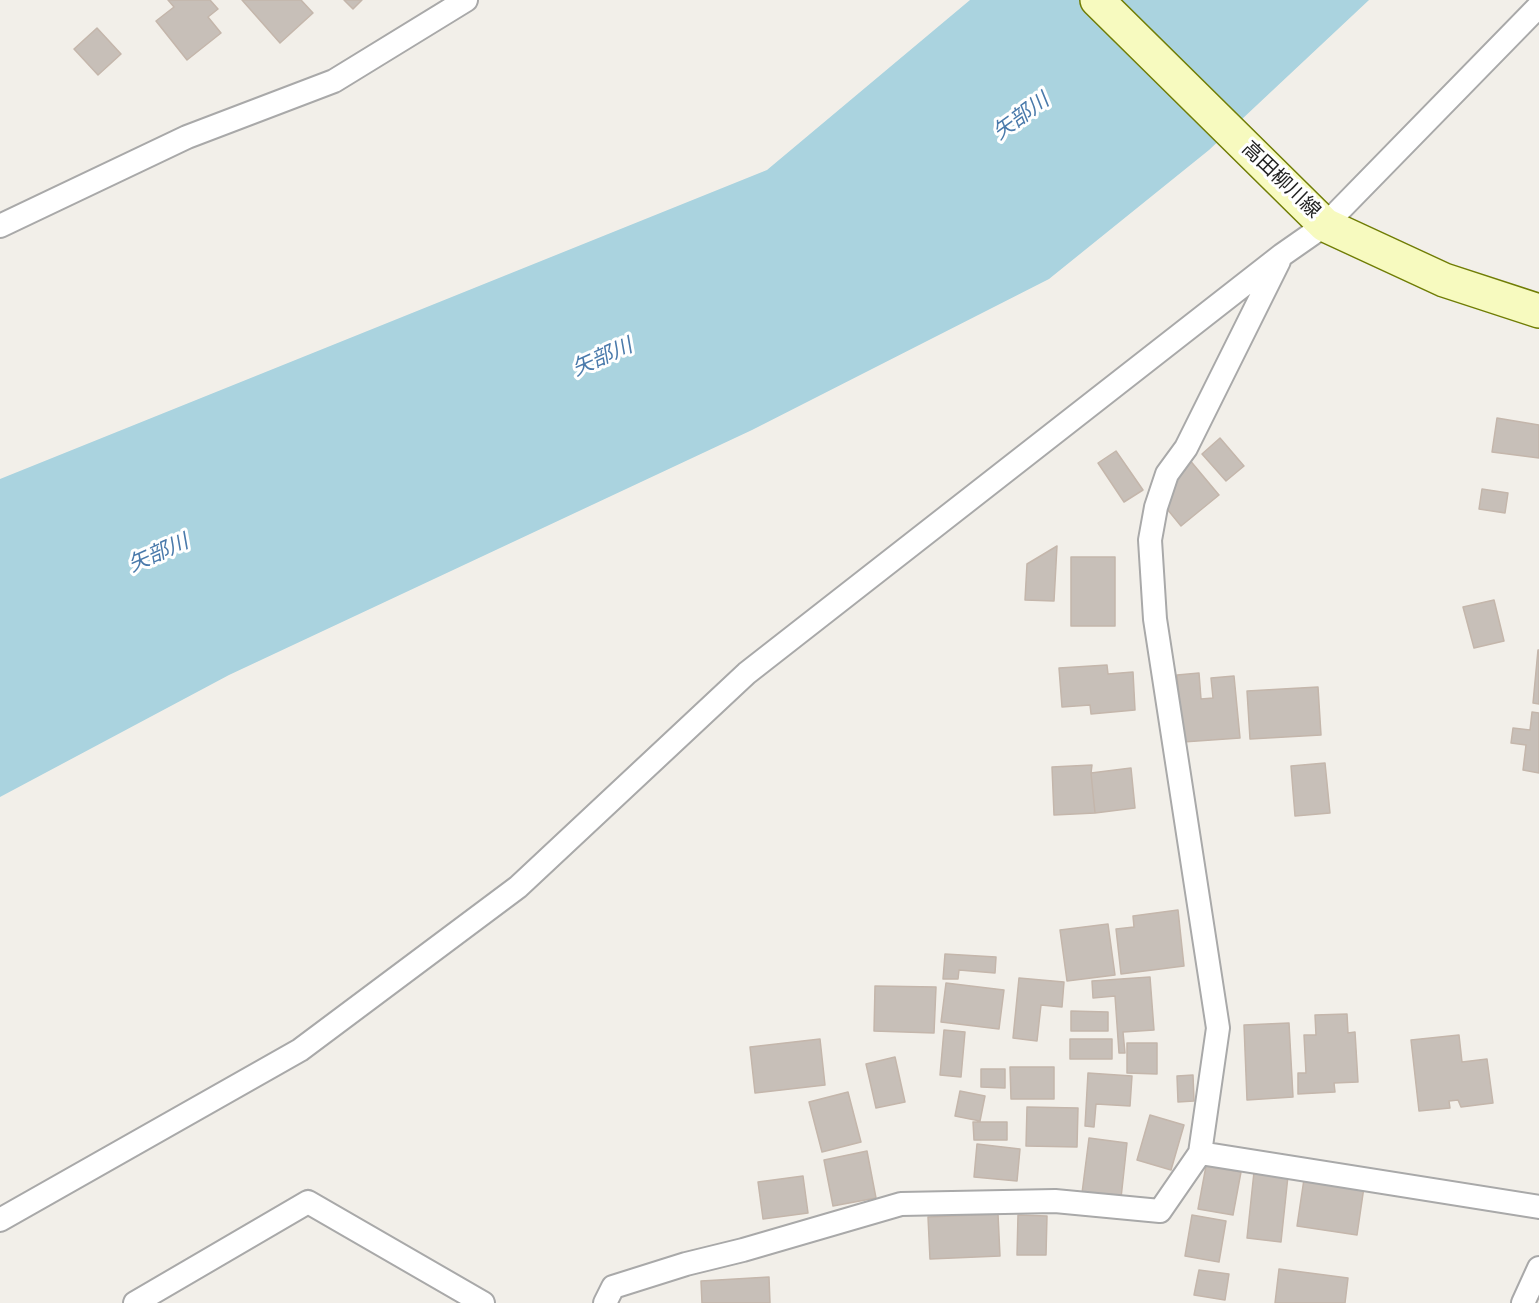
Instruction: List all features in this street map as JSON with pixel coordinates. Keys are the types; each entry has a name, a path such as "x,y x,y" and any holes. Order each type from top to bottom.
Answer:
{"main road":[{"name":"高田柳川線","path":"1096,0 1318,218 1444,280 1539,311"}],"street":[{"path":"0,226 187,137 334,81 466,0"},
{"path":"0,1220 300,1050 518,887 747,673 1282,255 1318,218 1528,27 1539,6"},
{"path":"605,1303 613,1287 686,1264 743,1250 901,1204 1055,1201 1160,1211 1200,1154 1218,1028 1155,620 1150,540 1156,507 1167,474 1186,448 1282,255"},
{"path":"1200,1154 1539,1208"},
{"path":"135,1303 308,1202 483,1303"},
{"path":"1522,1303 1539,1268"}],"water":[{"name":"矢部川","path":"970,0 1369,0 1209,150 1049,279 752,430 229,675 0,797 0,479 767,170"}],"building":[{"path":"168,0 210,0 218,9 208,17 221,33 187,60 156,21 174,7"},
{"path":"242,0 301,0 313,13 280,43"},
{"path":"344,0 362,0 353,9"},
{"path":"97,28 121,54 98,75 74,49"},
{"path":"1497,418 1539,425 1539,458 1492,452"},
{"path":"1220,438 1244,466 1226,481 1202,454"},
{"path":"1116,451 1143,490 1124,502 1098,463"},
{"path":"1188,458 1219,495 1181,526 1163,504"},
{"path":"1482,489 1508,493 1505,513 1479,509"},
{"path":"1057,546 1054,601 1025,600 1027,564"},
{"path":"1071,557 1115,557 1115,626 1071,626"},
{"path":"1494,600 1504,641 1474,648 1463,607"},
{"path":"1539,650 1539,704 1533,703"},
{"path":"1107,665 1108,674 1133,672 1135,710 1091,714 1090,705 1062,707 1059,668"},
{"path":"1199,673 1201,699 1213,698 1211,678 1234,676 1240,738 1183,742 1177,675"},
{"path":"1318,687 1321,735 1250,739 1247,691"},
{"path":"1532,712 1539,713 1539,773 1523,770 1526,745 1511,743 1513,728 1530,730"},
{"path":"1325,763 1330,813 1295,816 1291,766"},
{"path":"1092,765 1095,813 1054,815 1052,767"},
{"path":"1131,768 1135,808 1095,813 1091,773"},
{"path":"1178,910 1184,966 1121,974 1116,929 1134,927 1133,916"},
{"path":"1108,924 1115,975 1067,981 1060,930"},
{"path":"945,954 996,957 995,973 959,970 958,979 943,979"},
{"path":"1150,977 1154,1030 1123,1032 1125,1053 1119,1053 1115,996 1093,998 1092,981"},
{"path":"1019,978 1064,982 1062,1007 1041,1005 1037,1041 1013,1038"},
{"path":"946,983 1004,990 999,1029 941,1022"},
{"path":"875,986 936,987 934,1033 874,1031"},
{"path":"1071,1011 1108,1012 1108,1031 1071,1031"},
{"path":"1347,1014 1348,1033 1355,1032 1358,1082 1334,1083 1335,1092 1298,1094 1298,1073 1306,1073 1304,1035 1316,1035 1315,1015"},
{"path":"1289,1023 1293,1097 1247,1100 1244,1025"},
{"path":"944,1030 965,1032 961,1077 940,1075"},
{"path":"1459,1035 1462,1062 1487,1059 1493,1103 1461,1107 1458,1100 1449,1101 1450,1108 1419,1111 1411,1040"},
{"path":"820,1039 825,1085 755,1093 750,1047"},
{"path":"1070,1039 1112,1039 1112,1059 1070,1059"},
{"path":"1127,1043 1157,1043 1157,1074 1127,1073"},
{"path":"895,1057 905,1102 876,1108 866,1064"},
{"path":"1010,1067 1054,1067 1054,1099 1011,1099"},
{"path":"981,1069 1005,1069 1005,1088 981,1087"},
{"path":"1088,1073 1132,1076 1130,1106 1096,1104 1094,1127 1085,1126"},
{"path":"1193,1075 1194,1101 1178,1102 1177,1076"},
{"path":"960,1091 985,1096 980,1121 955,1116"},
{"path":"848,1092 861,1142 822,1152 809,1102"},
{"path":"1027,1107 1078,1108 1077,1147 1026,1146"},
{"path":"1150,1115 1184,1125 1171,1170 1137,1160"},
{"path":"973,1122 1007,1122 1007,1140 974,1140"},
{"path":"1089,1138 1127,1143 1121,1198 1082,1193"},
{"path":"977,1144 1020,1149 1017,1181 974,1177"},
{"path":"867,1151 876,1198 833,1206 824,1160"},
{"path":"1206,1166 1241,1172 1233,1215 1198,1209"},
{"path":"1254,1172 1288,1176 1281,1242 1247,1238"},
{"path":"803,1176 808,1213 763,1219 758,1182"},
{"path":"1304,1179 1364,1187 1357,1235 1297,1226"},
{"path":"998,1214 1000,1256 930,1259 928,1217"},
{"path":"1018,1215 1047,1216 1046,1255 1017,1255"},
{"path":"1192,1215 1226,1221 1219,1262 1185,1256"},
{"path":"1279,1269 1348,1278 1345,1303 1275,1303"},
{"path":"1199,1270 1229,1274 1225,1300 1194,1295"},
{"path":"769,1277 770,1303 702,1303 701,1281"}]}
